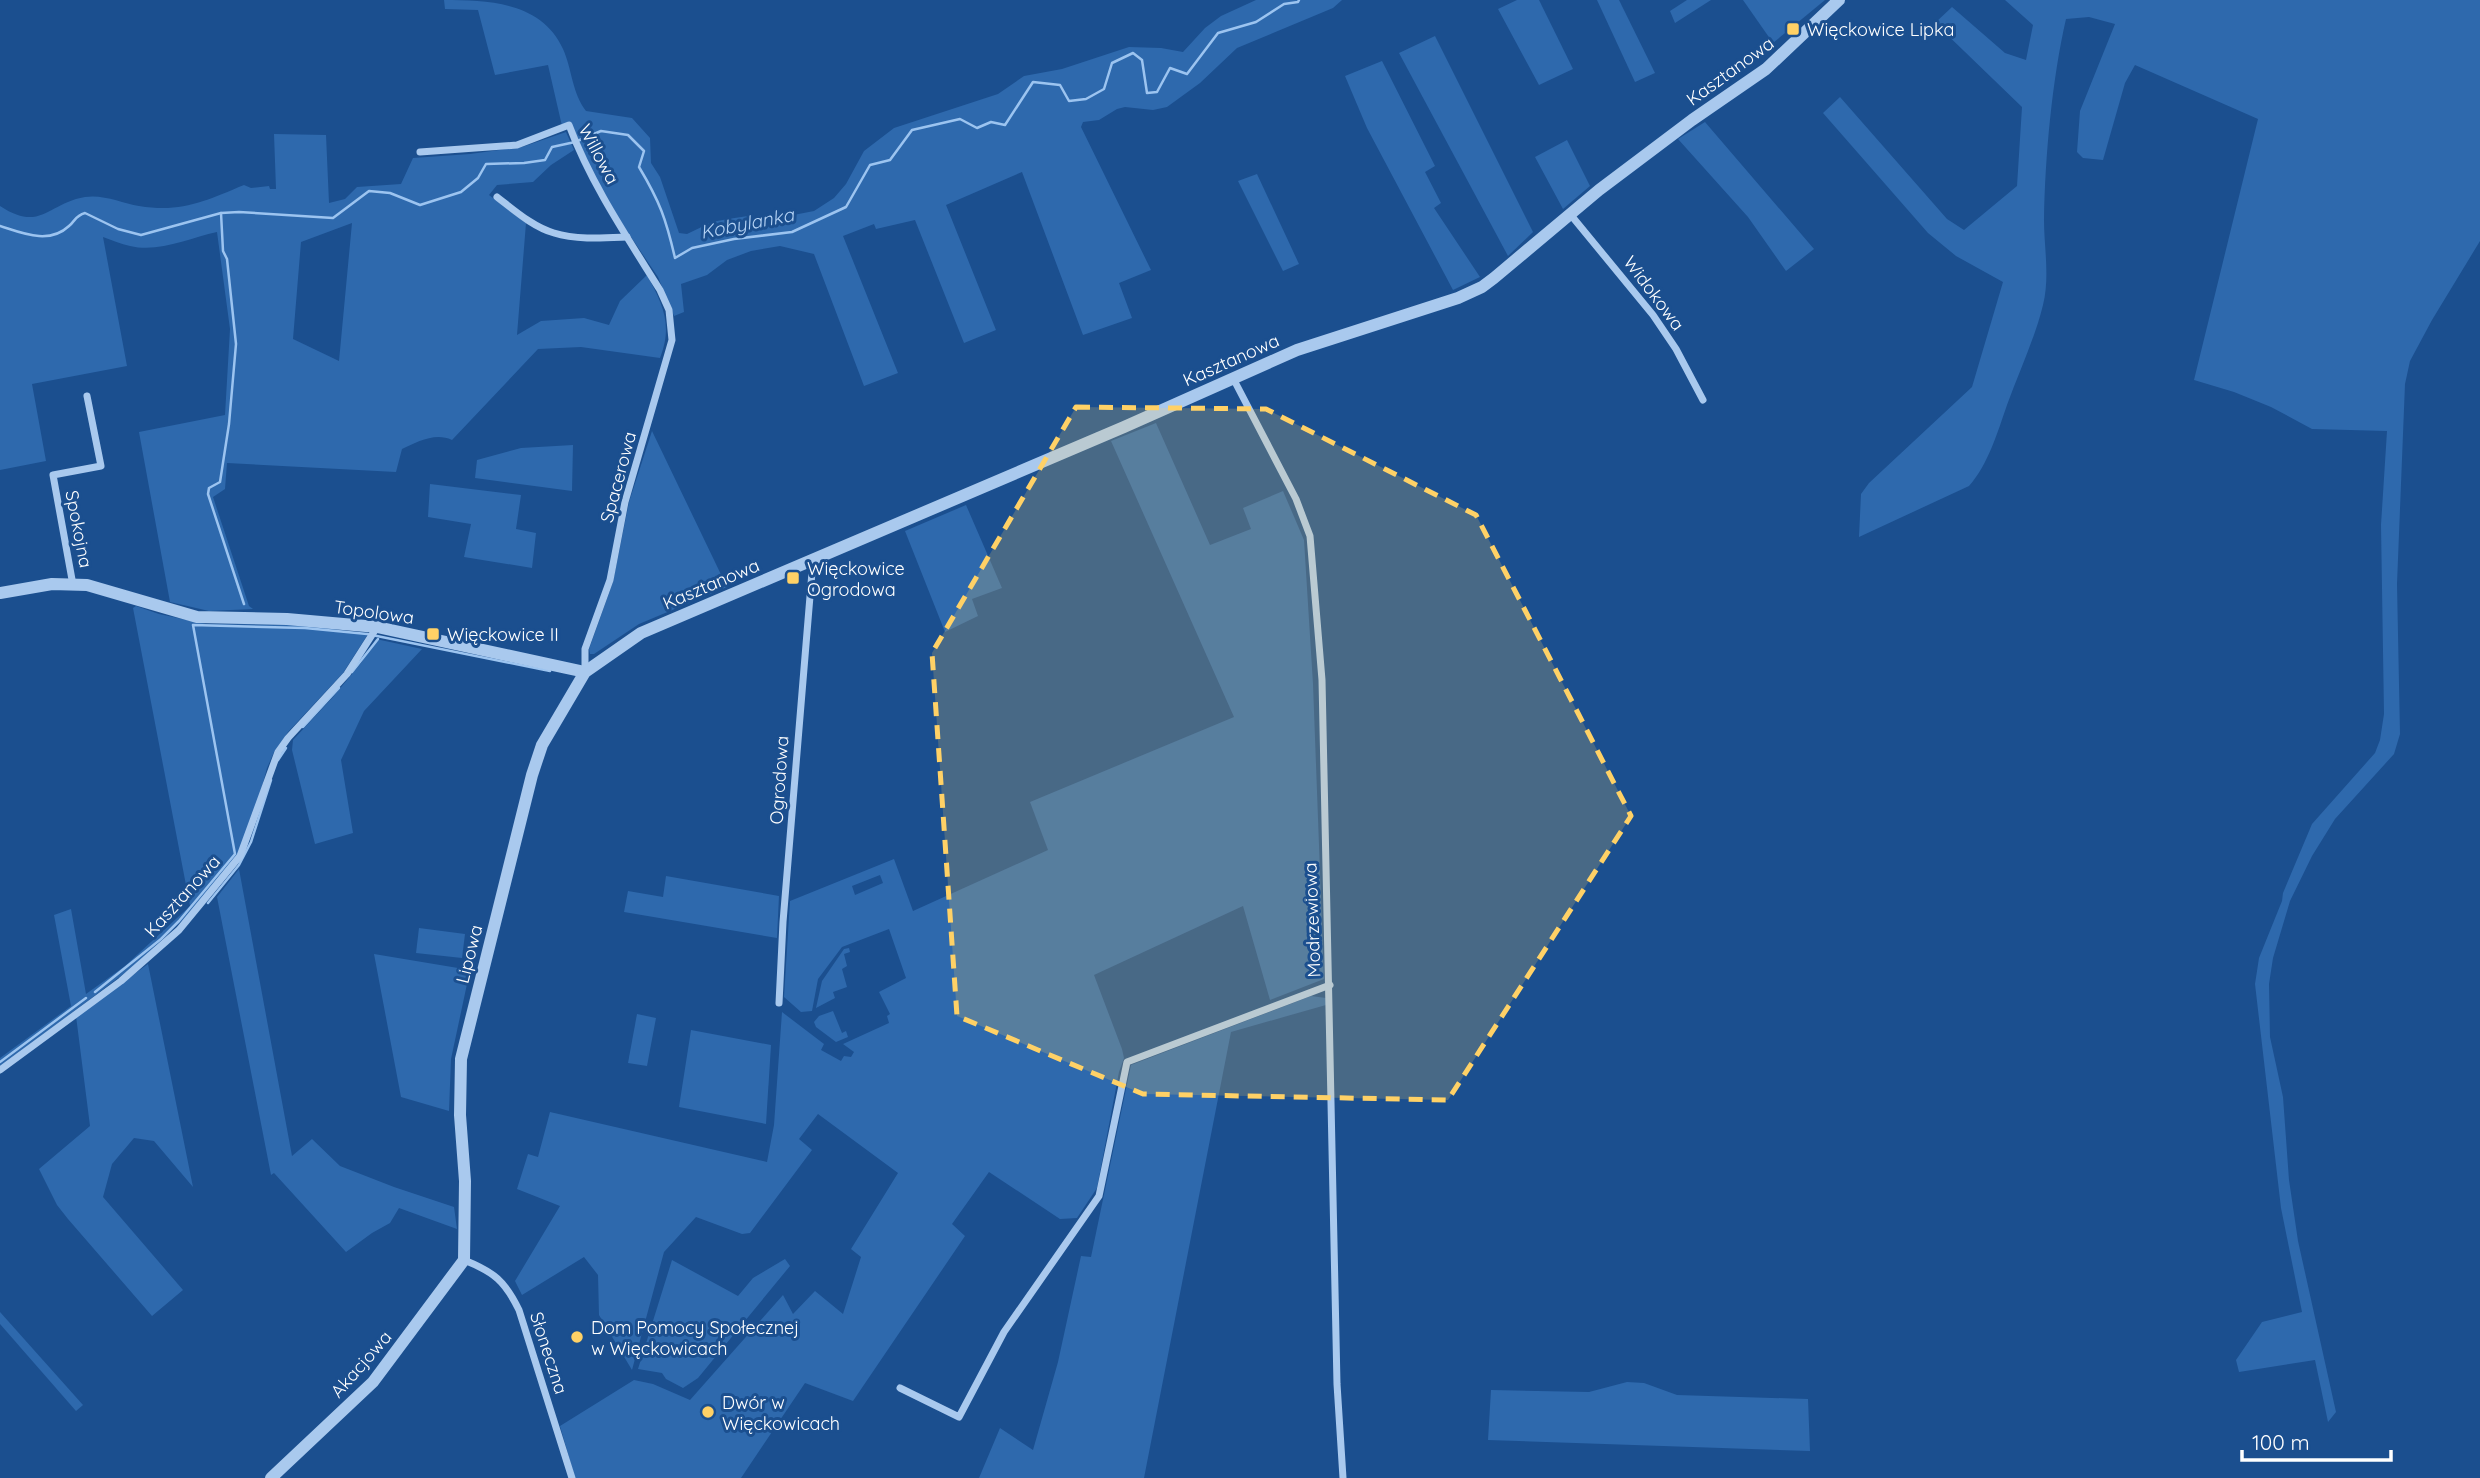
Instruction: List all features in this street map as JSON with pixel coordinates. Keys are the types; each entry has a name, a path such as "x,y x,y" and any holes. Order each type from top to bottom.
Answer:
{"street":[{"name":"Kasztanowa","path":"585,672 642,634 1234,380 1297,350 1458,298 1482,287 1570,214 1686,125 1766,69 1839,0"},
{"name":"Willowa","path":"419,152 517,145 569,125 576,145 660,290"},
{"path":"497,197 525,219 554,233 580,237 627,237"},
{"name":"Widokowa","path":"1570,214 1653,315 1676,349 1703,400"},
{"name":"Spacerowa","path":"585,672 585,649 610,580 625,502 672,340 669,310 660,290"},
{"name":"Modrzewiowa","path":"1234,380 1296,499 1310,536 1322,669 1337,1384 1343,1478"},
{"name":"Spokojna","path":"73,585 53,475 101,466 87,396"},
{"name":"Ogrodowa","path":"779,1003 783,922 813,559"},
{"name":"Topolowa","path":"0,593 52,584 87,585 197,617 287,619 377,627 585,672"},
{"name":"Kasztanowa","path":"0,1070 150,957 179,930 226,875 240,856 278,752 347,674 377,627"},
{"name":"Lipowa","path":"464,1260 465,1181 460,1115 461,1059 536,765 547,736 585,672"},
{"path":"900,1388 959,1417 1004,1332 1099,1196 1127,1062 1329,985"},
{"name":"Akacjowa","path":"271,1478 373,1382 464,1260"},
{"name":"Słoneczna","path":"464,1260 499,1278 510,1290 519,1310 572,1478"}],"highlighted area":[{"path":"1076,407 1266,409 1476,515 1631,816 1448,1100 1143,1094 957,1016 932,653"}],"shaded area":[{"path":"444,0 479,1 512,7 528,13 554,33 563,49 578,97 586,111 632,118 650,138 651,163 660,177 679,233 687,234 712,222 728,219 748,216 773,219 814,211 834,198 846,184 864,151 894,128 998,94 1024,76 1062,69 1129,47 1183,52 1205,28 1221,16 1256,0 1342,0 1333,8 1237,48 1200,83 1167,107 1153,110 1125,107 1099,120 1083,122 1081,127 1151,270 1119,283 1132,318 1083,335 1022,172 946,205 996,330 964,343 915,220 876,229 874,224 843,236 898,373 864,386 814,254 780,246 751,251 727,260 707,275 681,284 684,312 674,316 658,277 602,194 571,123 562,126 548,65 495,75 478,10 445,9"},
{"path":"1517,0 1539,0 1573,69 1539,85 1498,9"},
{"path":"1597,0 1619,0 1655,73 1635,82"},
{"path":"1687,0 1711,0 1675,23 1670,11"},
{"path":"1743,0 1825,0 1773,43"},
{"path":"2005,0 2480,0 2480,241 2410,361 2405,384 2397,584 2400,734 2394,754 2335,819 2312,856 2290,901 2273,958 2269,984 2270,1037 2283,1097 2289,1180 2298,1241 2336,1412 2328,1422 2315,1360 2239,1372 2236,1360 2262,1322 2302,1312 2281,1208 2255,984 2259,958 2312,824 2375,753 2380,740 2384,714 2381,525 2387,431 2312,429 2271,407 2194,380 2258,119 2135,65 2125,83 2103,160 2083,158 2077,152 2080,111 2115,24 2089,17 2066,19 2053,93 2046,171 2045,294 2036,330 1992,447 1969,486 1859,537 1861,494 1869,483 1972,387 2003,282 1956,256 1928,233 1823,113 1840,97 1947,219 1964,230 2017,186 2022,107 1935,23 1952,7 2005,53 2026,60 2033,25"},
{"path":"1435,36 1533,232 1508,256 1399,53"},
{"path":"1382,61 1435,166 1425,172 1441,203 1434,208 1480,277 1453,290 1367,128 1345,76"},
{"path":"1705,122 1814,249 1786,271 1748,217 1678,139"},
{"path":"566,132 574,150 551,165 533,182 497,185 489,195 526,223 517,335 541,321 584,318 609,325 620,301 647,275 662,306 666,325 660,358 581,347 538,349 452,440 433,437 402,449 396,472 227,463 225,489 213,497 249,606 253,609 209,611 170,602 139,432 225,415 230,329 217,232 152,248 130,246 103,237 127,366 32,384 46,461 0,470 0,206 14,214 35,217 85,197 168,208 205,201 244,185 251,188 269,186 270,189 276,189 274,134 326,135 329,203 345,199 357,187 401,184 413,158 522,147","holes":["352,223 339,361 293,339 301,242"]},
{"path":"1567,140 1590,186 1563,209 1535,157"},
{"path":"1257,174 1299,264 1283,271 1238,181"},
{"path":"1156,423 1210,545 1251,529 1243,508 1283,491 1304,540 1313,684 1324,979 1270,1000 1243,906 1094,975 1124,1058 1097,1188 1077,1218 1060,1219 989,1172 952,1224 965,1236 853,1401 805,1383 741,1478 575,1478 560,1426 634,1380 653,1384 690,1400 783,1295 793,1314 815,1291 843,1314 861,1257 851,1249 898,1173 818,1114 799,1139 812,1150 750,1233 742,1234 696,1217 664,1252 632,1370 599,1315 598,1275 584,1257 522,1295 515,1281 560,1206 517,1189 528,1154 538,1157 550,1112 767,1162 774,1125 782,1012 824,1044 821,1050 841,1061 844,1056 851,1057 854,1052 843,1044 889,1023 887,1016 890,1014 879,992 906,978 889,929 842,947 818,979 812,1011 801,1012 784,997 790,901 894,859 913,911 1048,850 1030,802 1234,717 1111,441","holes":["880,875 883,883 855,895 852,886"]},
{"path":"652,431 727,587 639,624 590,654 589,649 613,582 629,502"},
{"path":"573,445 572,491 475,478 477,460 521,448"},
{"path":"430,484 521,495 516,529 536,533 532,568 464,557 471,524 428,517"},
{"path":"966,505 1002,588 972,599 978,616 945,632 905,531"},
{"path":"136,606 206,624 305,625 368,634 343,673 288,732 274,752 238,854 186,917 134,966 0,1067 0,1058 71,1006 54,915 71,909 86,994 125,966 190,906 133,608"},
{"path":"376,639 422,649 364,711 341,760 353,833 315,844 292,750 293,740 361,663"},
{"path":"239,869 292,1156 312,1139 340,1166 454,1207 457,1229 399,1208 390,1223 346,1252 274,1173 271,1175 217,897"},
{"path":"666,876 779,896 777,938 624,912 628,891 663,897"},
{"path":"419,928 465,934 462,958 416,953"},
{"path":"849,948 850,952 844,954 847,966 842,969 847,987 833,992 835,998 816,1008 822,981 844,949"},
{"path":"374,954 470,970 451,1059 449,1111 401,1097"},
{"path":"148,964 193,1187 154,1141 134,1138 112,1164 103,1197 183,1290 152,1316 57,1205 39,1169 90,1126 76,1016"},
{"path":"1311,996 1326,998 1326,1005 1231,1032 1144,1478 979,1478 1000,1428 1033,1450 1058,1362 1081,1256 1091,1257 1131,1065"},
{"path":"833,1011 842,1033 846,1031 848,1037 836,1042 816,1027 814,1022 819,1016"},
{"path":"637,1014 656,1018 647,1066 628,1063"},
{"path":"691,1030 771,1045 766,1124 679,1107"},
{"path":"785,1259 790,1266 698,1378 683,1388 666,1379 662,1373 638,1369 672,1260 738,1296 753,1278"},
{"path":"0,1312 83,1405 76,1411 0,1324"},
{"path":"1627,1382 1644,1383 1677,1395 1808,1399 1810,1451 1488,1440 1491,1390 1589,1392"}],"waterway":[{"name":"Kobylanka","path":"0,226 35,236 53,235 85,213 118,229 141,235 221,213 333,218 369,191 390,193 420,205 461,192 478,178 486,164 545,160 552,147 575,142 601,131 628,135 644,151 639,167 662,211 675,258 692,248 734,239 792,232 846,207 870,165 890,160 912,130 960,119 977,128 991,122 1005,125 1033,82 1060,85 1069,101 1086,99 1104,89 1112,63 1133,53 1142,60 1147,93 1157,92 1170,68 1187,74 1218,33 1256,22 1284,4 1299,0"},
{"path":"221,213 223,251 227,259 236,344 229,424 220,482 209,488 208,494 244,604"},
{"path":"95,992 161,939 235,854 193,625 305,628 367,634 550,671"},
{"path":"352,672 378,639"},
{"path":"303,727 339,688"},
{"path":"278,760 286,748"},
{"path":"208,903 239,865 251,842 271,780"},
{"path":"0,1062 86,998"}],"place":[{"name":"Więckowice Lipka","path":"1793,29"},
{"name":"Więckowice Ogrodowa","path":"793,578"},
{"name":"Więckowice II","path":"433,634"},
{"name":"Dom Pomocy Społecznej w Więckowicach","path":"577,1337"},
{"name":"Dwór w Więckowicach","path":"708,1412"}]}
